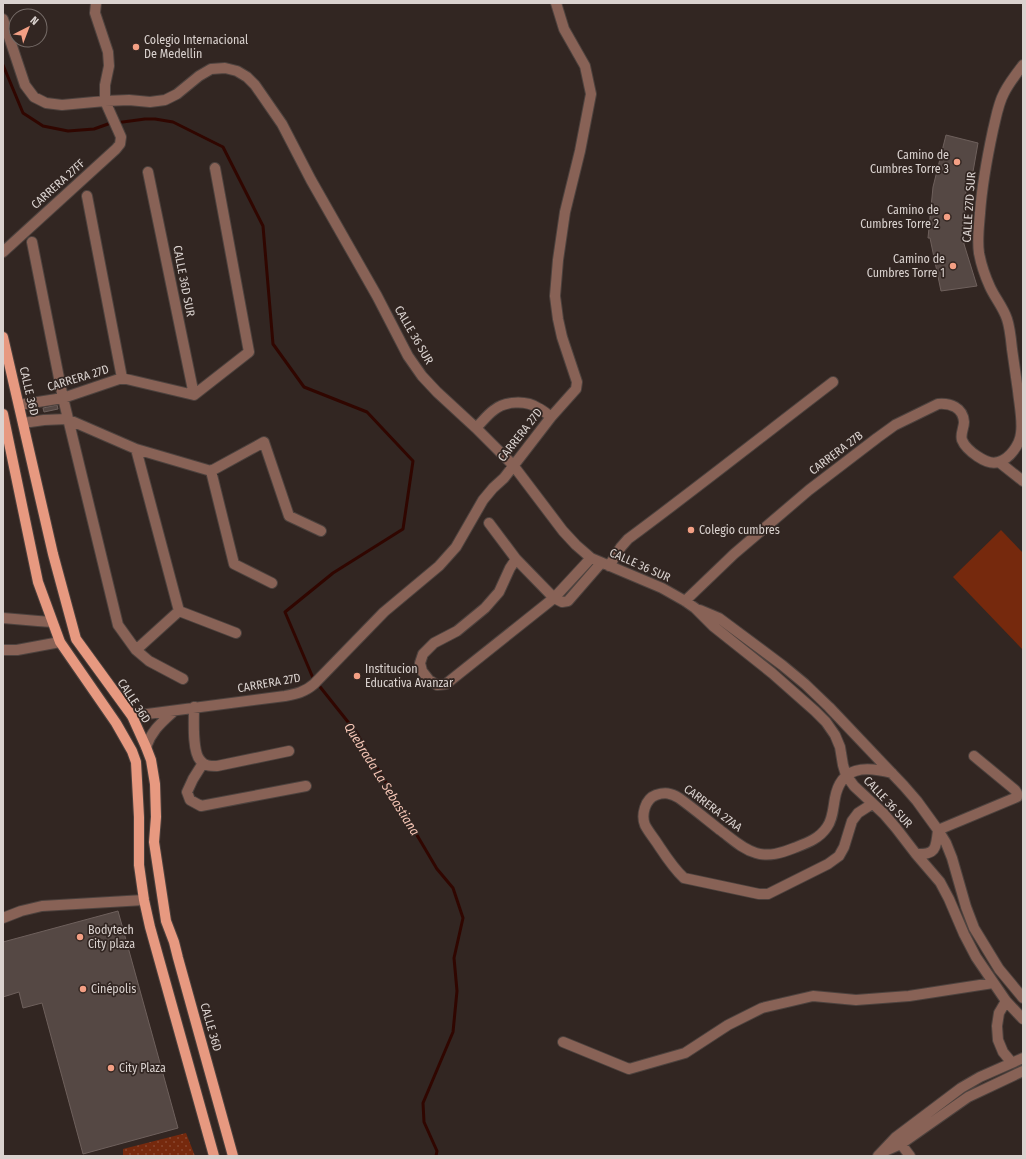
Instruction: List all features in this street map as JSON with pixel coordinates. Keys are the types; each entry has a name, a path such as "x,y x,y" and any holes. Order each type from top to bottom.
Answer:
{"main road":[{"name":"CALLE 36D","path":"3,337 53,554 76,639 132,716 146,747 150,760 155,784 156,817 154,842 166,921 174,942 233,1156"},
{"path":"3,414 38,582 52,622 60,642 116,723 132,751 136,762 140,817 139,865 144,900 150,927 214,1156"}],"street":[{"path":"3,19 25,85 34,97 46,103 62,106 107,104 105,84 109,66 108,52 95,13 96,3"},
{"name":"CARRERA 27D","path":"132,716 285,696 300,693 308,689 384,612 444,562 456,548 483,500 504,478 551,417 576,389 577,382 562,337 555,296 558,260 565,212 580,151 591,94 585,66 564,29 556,3"},
{"name":"CALLE 27D SUR","path":"999,462 1007,457 1017,446 1021,432 1021,415 1007,319 1002,307 990,287 983,268 979,252 978,231 986,162 999,107 1004,92 1023,65"},
{"name":"CALLE 36 SUR","path":"107,104 129,100 150,102 165,100 177,94 199,76 211,69 225,68 247,77 282,124 311,180 377,296 408,356 422,376 513,465 563,531 591,558 662,588 685,601 772,674 826,722 836,735 840,746 846,775 854,786 896,828 940,882 976,957 1006,1001 1023,1019"},
{"name":"CARRERA 27FF","path":"3,252 116,150 120,144 121,137 107,104"},
{"path":"194,395 249,352 215,168"},
{"name":"CALLE 36D SUR","path":"148,172 194,395"},
{"path":"87,196 122,378"},
{"path":"32,242 62,398 118,625 136,650 149,661 183,679"},
{"name":"CARRERA 27D","path":"19,406 62,398 122,378 194,395"},
{"path":"489,524 516,559 554,598 562,602 568,601 628,539 695,490 741,452 833,382"},
{"path":"476,428 493,410 501,406 515,403 538,407 551,417"},
{"name":"CARRERA 27B","path":"685,601 734,554 776,517 822,480 895,425 938,404 945,403 958,409 964,422 962,440 967,447 983,460 991,463 999,462"},
{"path":"24,426 67,419 136,449 211,471 264,442 289,516 321,532"},
{"path":"136,449 179,611"},
{"path":"999,462 1023,481"},
{"path":"211,471 234,564 272,583"},
{"path":"516,559 510,568 499,592 485,608 457,631 434,643 423,654 420,663 422,671 428,680 437,685 446,684 554,598 591,558"},
{"name":"CALLE 36 SUR","path":"695,608 719,618 782,664 829,707 917,801 946,843 974,928 999,969 1023,998"},
{"path":"136,650 179,611"},
{"path":"179,611 236,632"},
{"path":"3,618 52,622"},
{"path":"3,650 17,650 60,642"},
{"path":"194,707 195,748 198,758 207,765 217,766 289,751"},
{"path":"146,747 156,728 174,711"},
{"path":"916,854 925,855 931,853 937,841 938,830 1017,797 1015,790 974,756"},
{"path":"203,763 187,792 190,800 200,806 306,786"},
{"path":"846,775 864,769 880,770 892,773"},
{"name":"CARRERA 27AA","path":"846,775 837,787 832,815 828,827 820,836 782,853 769,855 756,853 745,848 679,798 669,793 662,792 652,796 644,810 644,823 671,864 684,878 760,894 768,894 828,864 839,856 844,847 852,821 858,813 872,804"},
{"path":"3,918 42,906 144,900"},
{"path":"563,1042 628,1069 685,1053 728,1025 762,1008 813,996 856,1000 909,996 993,983"},
{"path":"1006,1001 999,1013 997,1033 1003,1052 1012,1063"},
{"path":"898,1141 961,1088 980,1077 1023,1058"},
{"path":"880,1154 968,1097 1023,1071"},
{"path":"898,1141 910,1156"}],"shaded area":[{"path":"1001,530 1023,553 1023,650 953,577"},
{"path":"186,1133 195,1156 123,1156 123,1149"}],"building":[{"path":"946,135 978,143 970,189 966,188 964,244 977,286 941,291 930,238 928,238 933,187"},
{"path":"57,405 58,409 44,412 43,408"},
{"name":"City Plaza","path":"118,911 178,1128 83,1154 42,1003 23,1008 19,992 3,997 3,942"}],"waterway":[{"name":"Quebrada La Sebastiana","path":"3,65 23,113 43,126 68,131 94,129 108,124 155,119 173,122 223,147 263,226 273,344 304,387 367,412 413,461 403,529 333,573 285,612 313,678 356,732 437,869 453,888 463,918 454,958 457,991 453,1032 423,1103 424,1122 437,1151 436,1156"}],"place":[{"name":"Colegio Internacional De Medellin","path":"136,47"},
{"name":"Camino de Cumbres Torre 3","path":"957,162"},
{"name":"Camino de Cumbres Torre 2","path":"947,217"},
{"name":"Camino de Cumbres Torre 1","path":"953,266"},
{"name":"Colegio cumbres","path":"691,530"},
{"name":"Institucion Educativa Avanzar","path":"357,676"},
{"name":"Bodytech City plaza","path":"80,937"},
{"name":"Cinépolis","path":"83,989"},
{"name":"City Plaza","path":"111,1068"}]}
